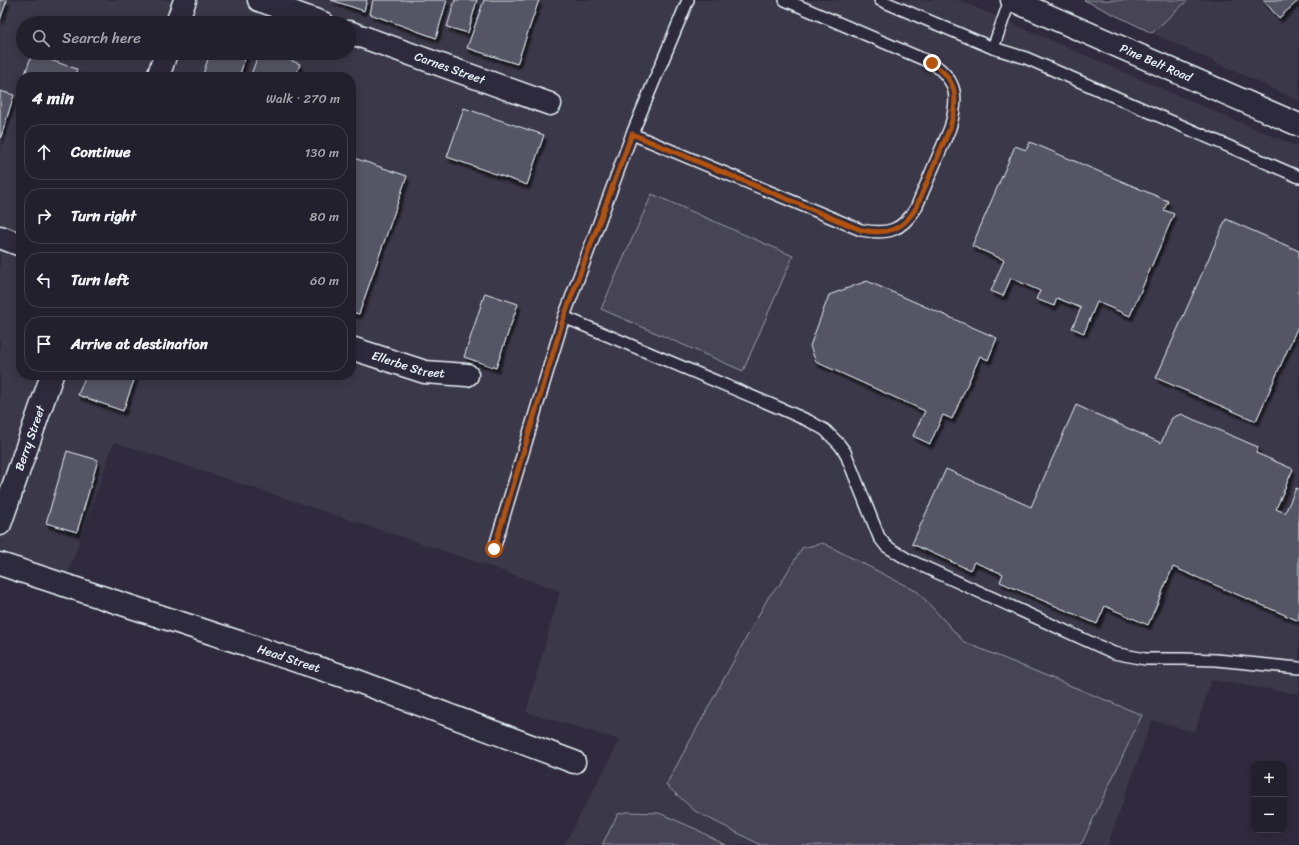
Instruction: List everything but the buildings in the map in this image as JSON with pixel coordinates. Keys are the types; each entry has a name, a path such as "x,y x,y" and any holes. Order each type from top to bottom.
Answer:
{"street":[{"path":"179,16 185,0"},
{"path":"259,0 304,16"},
{"name":"Pine Belt Road","path":"1011,0 1299,126"},
{"name":"Carnes Street","path":"356,35 550,104"},
{"path":"160,72 164,60"},
{"path":"0,237 16,243"},
{"name":"Ellerbe Street","path":"356,350 425,372 467,375"},
{"name":"Berry Street","path":"0,524 50,380"},
{"name":"Head Street","path":"0,564 352,679 574,762"}],"lane":[{"path":"494,549 564,317 632,134 688,0"},
{"path":"632,134 861,230 884,232 894,230 903,225 911,217 916,208 950,128 954,115 954,94 948,76 943,70 932,63 785,0"},
{"path":"880,0 993,48 1026,58 1299,177"},
{"path":"993,48 1011,0"},
{"path":"564,317 784,410 825,430 833,437 845,452 879,537 886,546 907,559 1114,653 1145,659 1216,660 1299,668"}],"shaded area":[{"path":"0,0 959,0 1299,147 1299,694 1211,680 1195,732 1152,720 1108,845 564,845 620,740 526,712 560,591 114,442 68,574 0,550"},
{"path":"1084,0 1188,0 1152,33"},
{"path":"1188,0 1299,0 1299,101 1152,33"},
{"path":"652,194 793,256 743,371 601,309"},
{"path":"823,543 918,592 964,642 1142,715 1081,845 761,845 695,811 666,785 769,596 780,584 802,548"},
{"path":"627,812 659,813 696,829 725,845 602,845 618,814"}],"route":[{"path":"494,549 564,317 632,134 861,230 872,232 894,230 903,225 911,217 916,208 950,128 954,115 955,104 952,85 948,76 943,70 932,63"}]}
